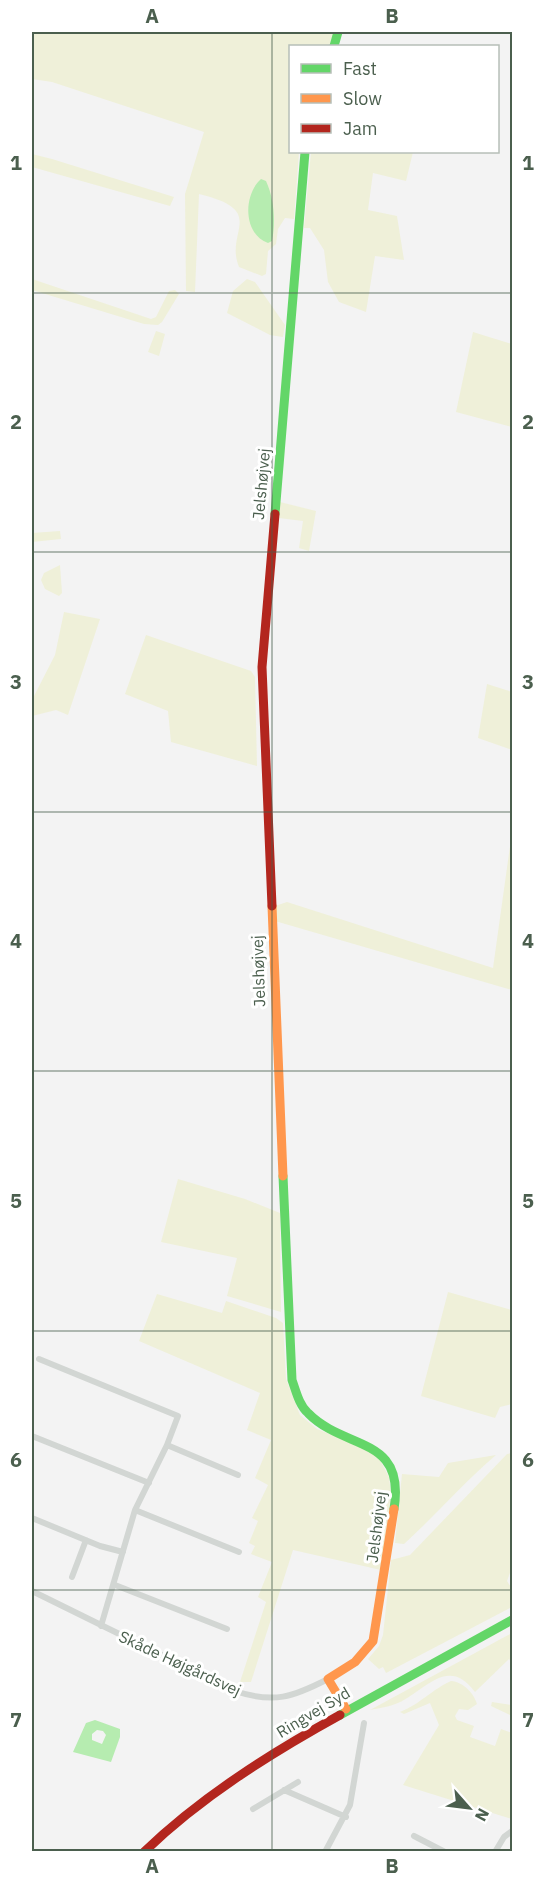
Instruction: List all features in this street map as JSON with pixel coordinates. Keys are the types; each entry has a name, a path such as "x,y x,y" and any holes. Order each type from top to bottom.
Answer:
{"street":[{"name":"Jelshøjvej","path":"305,153 262,667 290,1364 296,1394 309,1416 329,1428 378,1449 389,1464 396,1489 373,1641 355,1662 328,1679"},
{"name":"Skåde Højgårdsvej","path":"39,1359 175,1414 177,1421 135,1510 115,1585 101,1626"},
{"path":"32,1436 149,1483"},
{"path":"167,1445 238,1475"},
{"path":"135,1510 239,1552"},
{"path":"32,1518 123,1552"},
{"path":"72,1577 86,1540"},
{"path":"115,1585 227,1629"},
{"name":"Skåde Højgårdsvej","path":"32,1591 235,1691 255,1698 297,1695 328,1679"},
{"name":"Ringvej Syd","path":"144,1851 163,1831 205,1799 346,1709 513,1620"},
{"path":"328,1679 346,1709"},
{"path":"325,1851 346,1817 364,1723"},
{"path":"253,1809 298,1782"},
{"path":"284,1790 346,1817"},
{"path":"495,1851 504,1837 513,1831"},
{"path":"414,1836 445,1851"}],"shaded area":[{"path":"32,32 334,32 329,45 289,45 289,153 299,153 294,219 285,218 278,229 276,244 268,251 266,274 262,276 239,267 236,243 240,223 233,208 199,194 195,292 186,291 185,194 204,132 52,82 32,79"},
{"path":"311,153 413,153 406,181 373,173 368,210 397,216 404,260 375,256 366,312 339,302 328,282 324,250 310,228 304,228"},
{"path":"32,154 174,197 170,206 32,167"},
{"path":"261,179 266,181 269,188 274,210 272,241 268,243 254,231 248,214 251,194"},
{"path":"32,279 151,319 156,317 169,291 175,290 179,294 162,322 158,325 144,324 32,290"},
{"path":"247,279 255,282 285,325 283,337 270,335 227,313 233,291"},
{"path":"156,331 165,334 159,356 148,352"},
{"path":"473,332 512,344 512,427 456,412"},
{"path":"280,502 316,511 309,551 299,548 303,521 279,518"},
{"path":"60,531 61,539 32,542 32,533"},
{"path":"60,565 62,593 59,596 45,589 41,580 44,573"},
{"path":"64,612 100,619 68,715 56,710 32,716 32,700 55,655"},
{"path":"146,635 251,671 255,677 257,766 171,742 168,711 125,694"},
{"path":"487,684 512,692 512,750 478,738"},
{"path":"512,832 512,990 275,921 275,906 287,902 493,968"},
{"path":"178,1179 245,1199 280,1213 281,1312 227,1296 237,1258 161,1242"},
{"path":"448,1292 512,1310 512,1404 500,1407 495,1418 421,1396"},
{"path":"157,1294 222,1313 226,1301 276,1318 283,1323 286,1379 300,1415 317,1429 366,1448 379,1458 389,1477 391,1495 381,1570 293,1550 251,1682 240,1682 266,1602 258,1597 272,1562 251,1554 255,1546 249,1543 258,1521 252,1518 268,1485 255,1478 271,1440 247,1430 260,1393 139,1341"},
{"path":"512,1453 512,1567 507,1581 512,1589 512,1607 386,1673 383,1667 379,1669 368,1659 379,1646 383,1635 391,1560 410,1555 507,1454"},
{"path":"496,1455 404,1544 395,1543 402,1474 439,1477 448,1463"},
{"path":"512,1633 512,1664 509,1659 475,1692 465,1681 455,1676 446,1676 427,1684 398,1703 370,1710"},
{"path":"451,1681 460,1683 467,1689 477,1704 468,1710 459,1709 455,1716 457,1720 474,1726 470,1737 495,1746 501,1729 512,1733 512,1819 403,1785 439,1725 430,1703 404,1714 400,1712"},
{"path":"492,1702 512,1705 512,1716 491,1706"},
{"path":"95,1720 120,1729 120,1737 111,1762 73,1752 86,1723","holes":["97,1730 103,1731 106,1735 102,1744 92,1740 92,1734"]}],"traffic: fast":[{"path":"334,45 338,32"},
{"path":"275,514 305,153"},
{"path":"283,1176 292,1380 300,1402 308,1413 323,1425 382,1456 391,1468 395,1485 394,1509"},
{"path":"340,1715 512,1620"}],"traffic: slow":[{"path":"272,906 283,1176"},
{"path":"346,1709 328,1679 355,1662 373,1641 394,1509"}],"traffic: jam":[{"path":"272,906 262,667 275,514"},
{"path":"144,1852 189,1813 238,1777 340,1715"}]}
